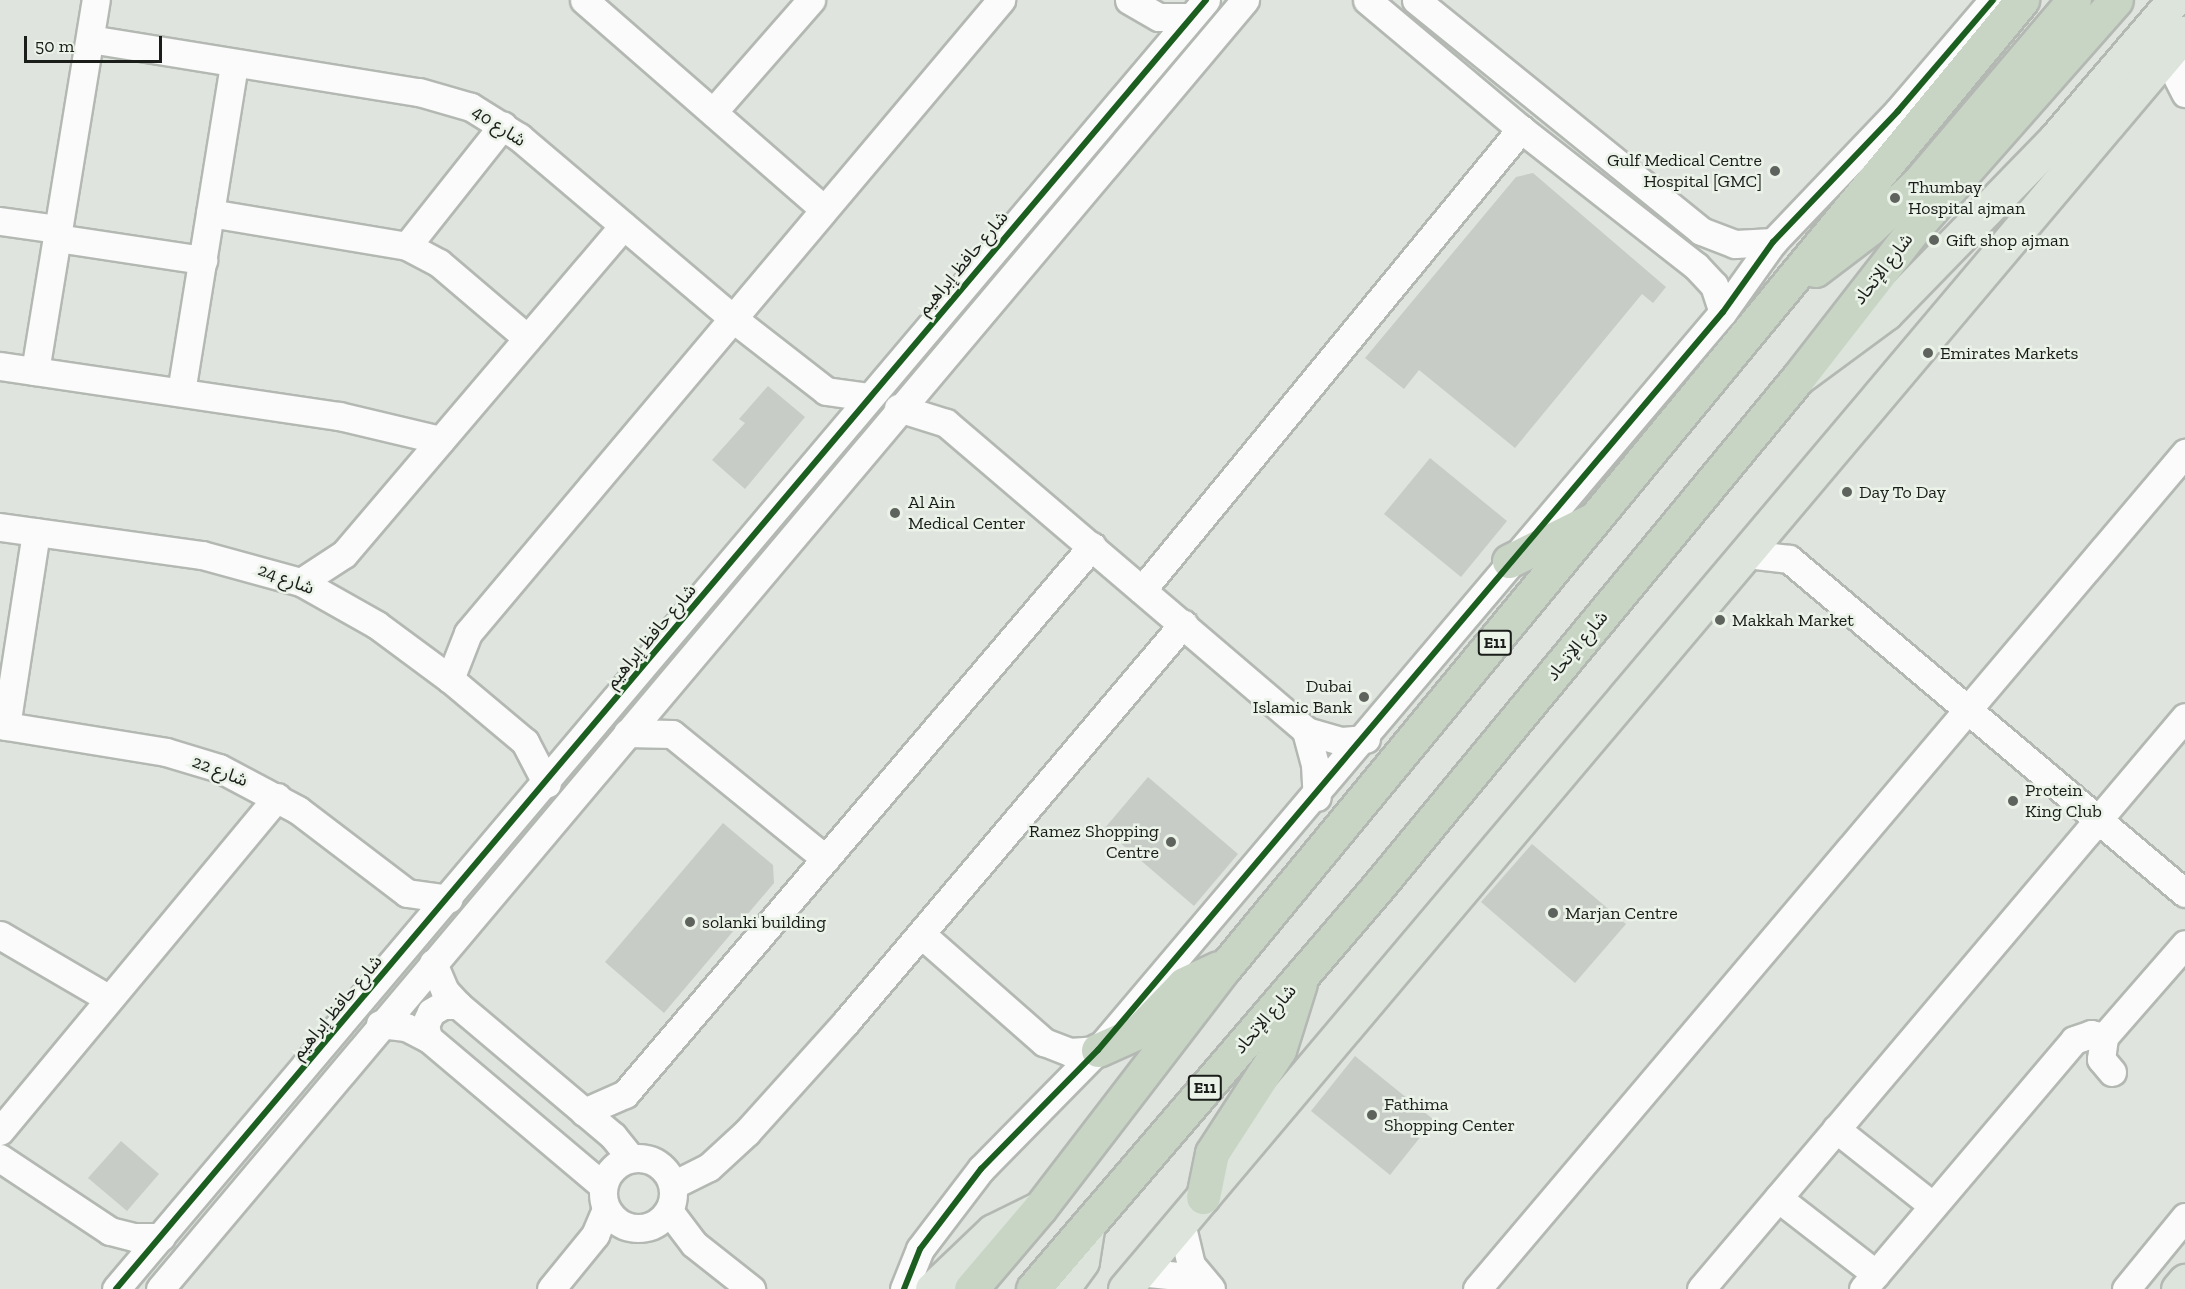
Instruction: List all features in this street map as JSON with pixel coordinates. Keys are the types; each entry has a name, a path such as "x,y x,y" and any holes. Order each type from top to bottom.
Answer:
{"highway":[{"name":"E11","path":"971,1289 1040,1208 1226,966 1599,516 1785,289 1900,144 2022,0"},
{"path":"1785,289 1842,251 1894,206 2074,0"},
{"name":"شارع الإتحاد","path":"1033,1289 1301,977 1798,378 1914,229 2116,0"},
{"path":"1900,144 1928,76"},
{"path":"1509,561 1599,516"},
{"path":"1098,1050 1138,1032 1194,978 1226,966"},
{"path":"1203,1197 1219,1139 1279,1050 1301,977"}],"main road":[{"path":"1798,378 1866,330 1912,286 2056,138 2174,0"},
{"path":"1132,1281 2179,41"},
{"path":"1912,286 1990,265"},
{"path":"915,1283 993,1231 1040,1208"},
{"path":"1062,1289 1082,1261 1088,1225"},
{"path":"2178,1289 2185,1281"}],"street":[{"path":"35,371 96,0"},
{"path":"584,0 612,9 713,112 824,208"},
{"path":"713,112 811,0"},
{"path":"450,679 468,633 731,317 1001,0"},
{"path":"160,1289 932,367 1245,0"},
{"path":"1367,0 1521,129 1671,245 1710,280 1723,312"},
{"path":"1416,0 1690,224 1735,244 1773,242"},
{"path":"888,1289 915,1283 928,1236 981,1169 1058,1087 1098,1050 1317,796 1509,561 1723,312 1773,242 1928,76 1993,0"},
{"path":"1134,4 1171,19 1199,9"},
{"path":"1134,4 1152,63"},
{"name":"شارع حافظ إبراهيم","path":"122,1283 547,784 868,397 1199,9"},
{"name":"شارع 40","path":"90,39 437,95 503,125 731,317 826,391 868,397"},
{"path":"2179,41 2174,71 2184,92"},
{"path":"181,392 234,63"},
{"path":"2140,87 2184,92"},
{"path":"407,246 503,125"},
{"path":"1142,590 1521,129"},
{"path":"210,213 407,246 439,263 527,338"},
{"path":"0,220 58,234 203,260"},
{"path":"1671,245 1690,238 1690,224"},
{"path":"301,582 344,554 623,226"},
{"path":"0,366 361,420 440,440"},
{"path":"932,367 932,395 946,423"},
{"path":"826,391 837,437"},
{"path":"898,408 946,423 1306,731 1342,741 1366,738"},
{"path":"1477,1289 1970,711 2185,453"},
{"path":"1778,515 1789,559"},
{"name":"شارع 24","path":"0,527 221,559 301,582 338,600 450,679 525,742 547,784"},
{"path":"3,726 36,532"},
{"path":"613,1136 626,1094 1092,546"},
{"path":"338,600 344,554"},
{"path":"1746,554 1789,559 2185,893"},
{"path":"380,1024 406,1027 428,1038 610,1206 652,1226 671,1198 747,1132 921,934 1183,624"},
{"path":"420,656 468,633"},
{"path":"661,690 672,734 826,859"},
{"path":"1701,1289 2185,717"},
{"name":"شارع 22","path":"3,726 183,757 236,775 277,796 407,893 449,898"},
{"path":"1306,731 1315,764 1317,796"},
{"path":"627,733 672,734"},
{"path":"525,742 578,747"},
{"path":"0,1131 277,796"},
{"path":"407,893 416,936"},
{"path":"921,934 1044,1042 1070,1052 1098,1050"},
{"path":"0,935 108,998"},
{"path":"2112,1072 2101,1059 2104,1037 2185,944"},
{"path":"434,963 440,982 458,1005 613,1136 631,1158 661,1166 671,1198 694,1245 751,1289"},
{"path":"428,1038 425,1024 431,1012 444,1005 458,1005"},
{"path":"1778,1198 1869,1281 2074,1040 2091,1034 2104,1037"},
{"path":"1044,1042 1058,1087"},
{"path":"584,1112 626,1094"},
{"path":"1836,1129 1932,1205"},
{"path":"0,1158 110,1231 134,1238 161,1236"},
{"path":"551,1289 595,1235 610,1206 614,1167 631,1158"},
{"path":"2126,1289 2185,1217"},
{"path":"1181,1223 1185,1252 1204,1283"},
{"path":"110,1231 119,1245 122,1283"},
{"path":"1132,1281 1204,1283"}],"building":[{"path":"1533,173 1666,287 1653,303 1642,294 1515,448 1419,370 1404,389 1365,358 1516,177"},
{"path":"768,386 805,417 745,489 712,460 745,423 739,419"},
{"path":"1430,458 1507,521 1461,577 1384,514"},
{"name":"Ramez Shopping Centre","path":"1148,777 1238,854 1194,906 1104,829"},
{"name":"solanki building","path":"723,823 773,865 774,883 664,1013 605,962"},
{"name":"Marjan Centre","path":"1532,844 1626,924 1575,983 1481,902"},
{"name":"Fathima Shopping Center","path":"1355,1056 1434,1120 1390,1175 1311,1111"},
{"path":"121,1141 159,1174 127,1211 88,1178"}],"cycle path":[{"path":"116,1289 1206,0"},
{"path":"904,1289 920,1249 981,1169 1098,1050 1723,312 1773,242 1898,111 1993,0"}],"place":[{"name":"Gulf Medical Centre Hospital [GMC]","path":"1775,171"},
{"name":"Thumbay Hospital ajman","path":"1895,198"},
{"name":"Gift shop ajman","path":"1934,240"},
{"name":"Emirates Markets","path":"1928,353"},
{"name":"Day To Day","path":"1847,492"},
{"name":"Al Ain Medical Center","path":"895,513"},
{"name":"Makkah Market","path":"1720,620"},
{"name":"Dubai Islamic Bank","path":"1364,697"},
{"name":"Protein King Club","path":"2013,801"},
{"name":"Ramez Shopping Centre","path":"1171,842"},
{"name":"Marjan Centre","path":"1553,913"},
{"name":"solanki building","path":"690,922"},
{"name":"Fathima Shopping Center","path":"1372,1115"}]}
